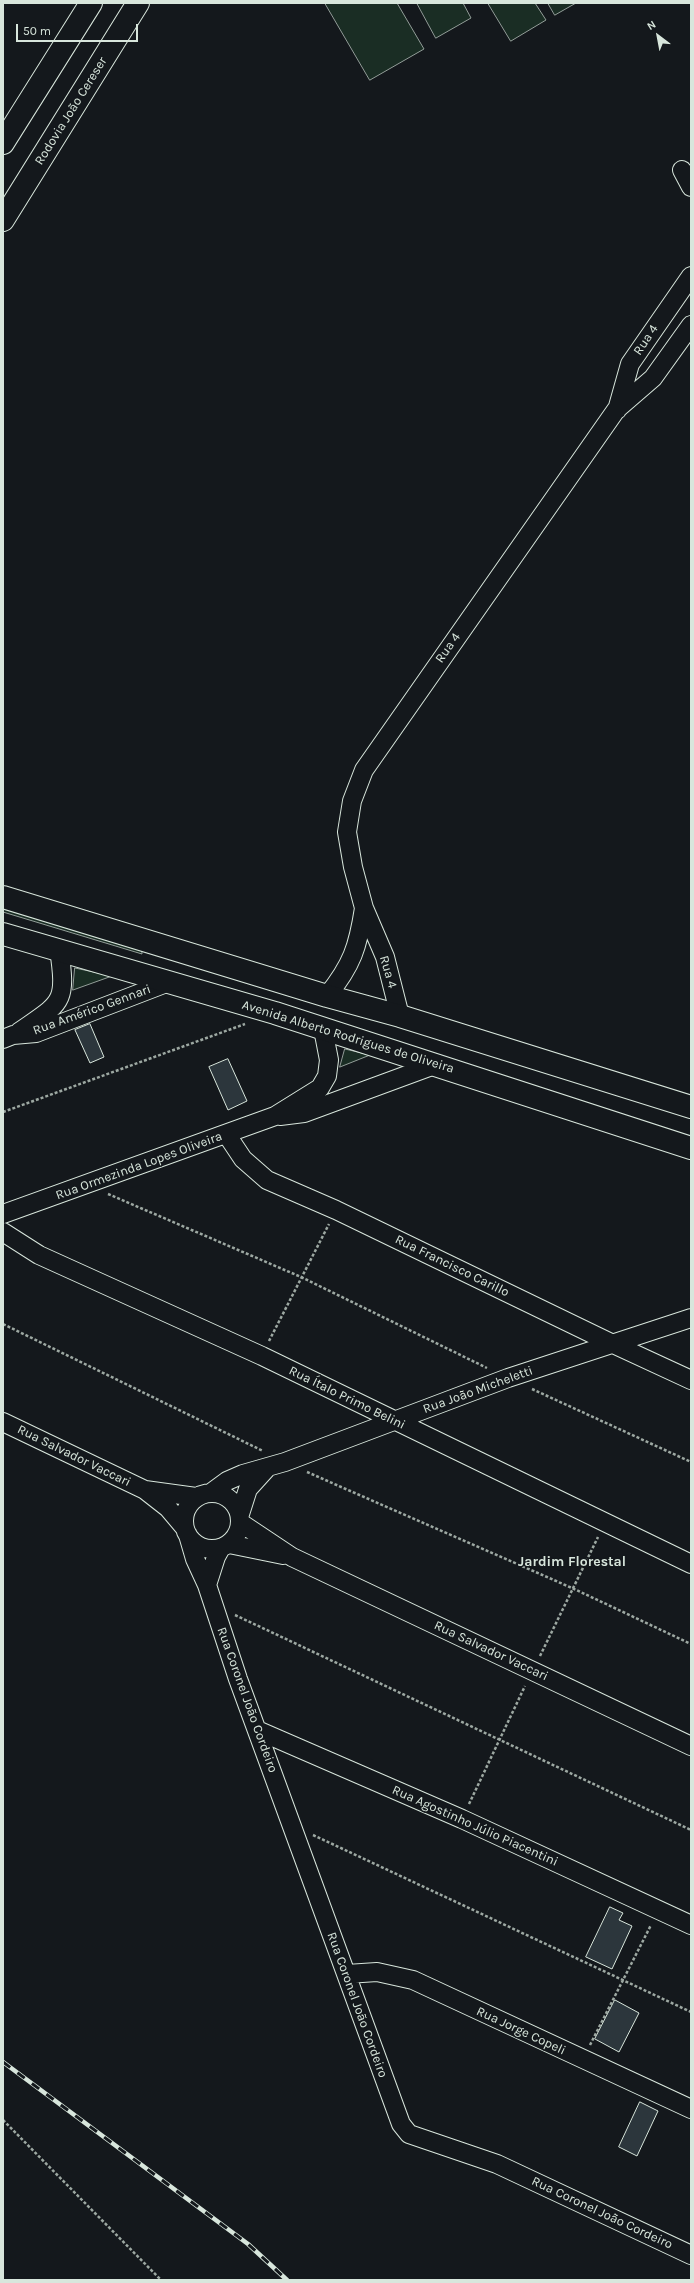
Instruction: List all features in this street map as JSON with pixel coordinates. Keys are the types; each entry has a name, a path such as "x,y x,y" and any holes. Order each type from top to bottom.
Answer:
{"main road":[{"path":"3,143 91,3"},
{"name":"Rodovia João Cereser","path":"3,220 138,3"},
{"path":"3,897 327,996 400,1016 691,1107"},
{"name":"Avenida Alberto Rodrigues de Oliveira","path":"3,934 59,949 275,1013 437,1064 691,1148"}],"street":[{"path":"682,170 691,187"},
{"name":"Rua 4","path":"616,410 630,364 691,276"},
{"path":"666,311 690,327"},
{"name":"Rua 4","path":"400,1016 385,957 364,908 353,867 347,832 352,800 364,770 616,410 653,378 690,327"},
{"name":"Rua 4","path":"327,996 340,980 353,956 360,935 364,908"},
{"name":"Rua Américo Gennari","path":"8,1037 54,1008 61,997 62,970 59,949"},
{"name":"Rua Américo Gennari","path":"8,1037 36,1033 169,982"},
{"name":"Rua Ormezinda Lopes Oliveira","path":"3,1214 228,1135 275,1116 320,1088 327,1076 329,1060 323,1029"},
{"name":"Rua Ormezinda Lopes Oliveira","path":"275,1116 304,1113 437,1064"},
{"name":"Rua Francisco Carillo","path":"228,1135 243,1159 267,1180 336,1210 611,1344 691,1380"},
{"name":"Rua Ítalo Primo Belini","path":"3,1232 39,1255 262,1356 691,1564"},
{"name":"Rua João Micheletti","path":"204,1495 227,1481 285,1462 508,1378 691,1318"},
{"name":"Rua Salvador Vaccari","path":"3,1422 145,1490 168,1508 186,1531"},
{"name":"Rua João Micheletti","path":"240,1519 248,1489 267,1468"},
{"name":"Rua Salvador Vaccari","path":"145,1490 204,1495"},
{"path":"207,1585 216,1557 237,1535 240,1519 237,1506 230,1498 204,1495 186,1510 186,1531 202,1547 212,1549 225,1546"},
{"name":"Rua Salvador Vaccari","path":"240,1519 292,1556 691,1746"},
{"name":"Rua Coronel João Cordeiro","path":"186,1531 195,1559 207,1585 257,1730 347,1974 392,2105 401,2124 409,2134 497,2164 691,2254"},
{"name":"Rua Salvador Vaccari","path":"225,1546 292,1556"},
{"name":"Rua Agostinho Júlio Piacentini","path":"257,1730 462,1819 691,1925"},
{"name":"Rua Jorge Copeli","path":"347,1974 378,1972 413,1980 582,2060 691,2109"}],"path":[{"path":"3,1112 246,1024"},
{"path":"87,1185 301,1277 508,1378 691,1462"},
{"path":"262,1356 336,1210"},
{"path":"3,1324 285,1462 572,1588 691,1644"},
{"path":"462,1819 604,1523"},
{"path":"213,1604 691,1830"},
{"path":"292,1825 691,2012"},
{"path":"582,2060 659,1909"},
{"path":"3,2120 161,2280"}],"green space":[{"path":"325,3 397,3 424,49 370,80"},
{"path":"417,3 463,3 471,18 436,38"},
{"path":"488,3 535,3 546,20 511,41"},
{"path":"548,3 576,3 555,15"},
{"path":"3,898 141,939 142,954 3,912"},
{"path":"75,968 112,976 73,990"},
{"path":"345,1049 370,1055 340,1067"}],"building":[{"path":"90,1024 104,1057 90,1063 75,1030"},
{"path":"228,1059 247,1101 228,1110 209,1067"},
{"path":"610,1907 623,1913 619,1920 632,1926 612,1969 586,1957"},
{"path":"615,2000 639,2013 619,2052 595,2039"},
{"path":"640,2102 658,2111 637,2156 619,2147"}],"railway":[{"path":"3,2062 248,2244 287,2280"}],"district":[{"name":"Jardim Florestal","path":"572,1562"}]}
